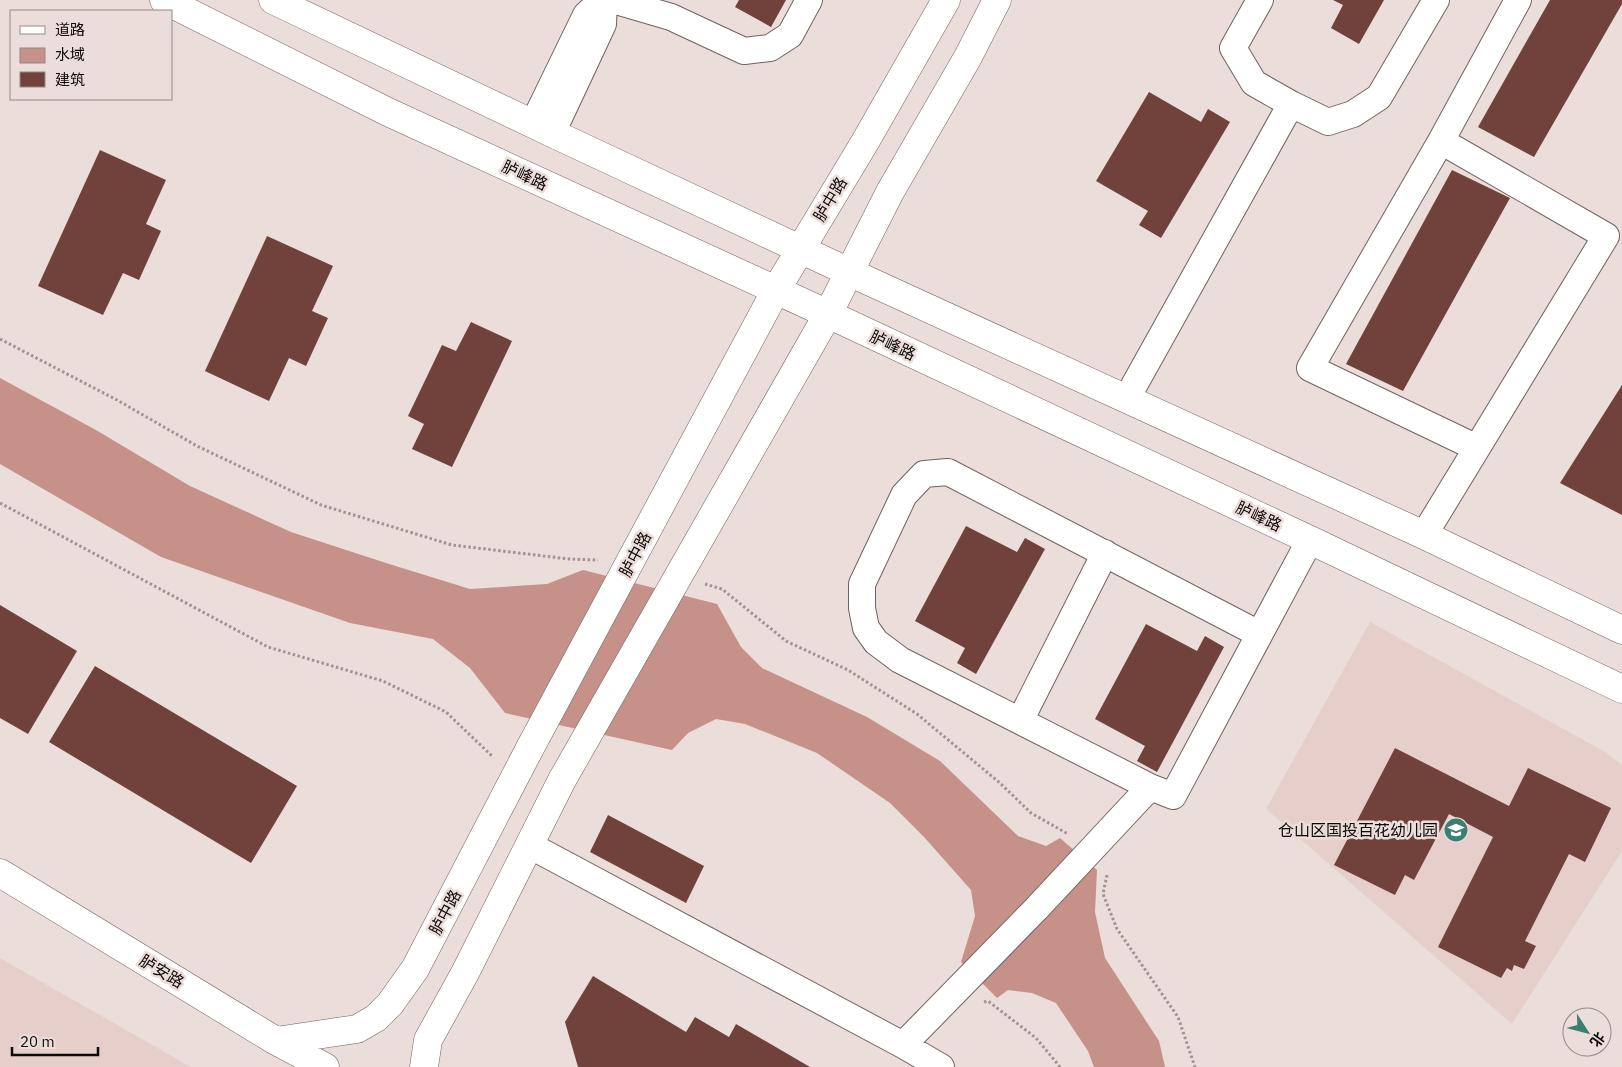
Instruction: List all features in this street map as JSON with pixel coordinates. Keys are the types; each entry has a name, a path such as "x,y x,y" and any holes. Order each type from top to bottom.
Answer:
{"street":[{"name":"胪峰路","path":"164,0 388,112 828,314 1622,689"},
{"path":"273,0 849,272 1424,535 1622,630"},
{"path":"542,128 603,24 603,0"},
{"path":"613,0 675,8 744,51 770,48 790,34 809,0"},
{"name":"胪中路","path":"276,1041 357,1029 376,1018 390,1004 419,961 530,748 776,290 865,142 946,0"},
{"path":"424,1067 428,1040 572,763 828,314 890,192 968,57 997,0"},
{"path":"1260,0 1233,48 1254,83 1328,122 1353,114 1379,97 1436,0"},
{"path":"1477,448 1310,368 1441,141 1518,0"},
{"path":"1127,398 1291,104"},
{"path":"1424,535 1477,448 1614,240 1441,141"},
{"path":"1259,634 948,472 924,474 904,495 862,584 862,608 866,628 876,642 900,660 1150,787 1173,796 1310,540"},
{"path":"1020,721 1105,553"},
{"path":"903,1045 1089,853 1150,787"},
{"path":"529,845 941,1067"},
{"name":"胪安路","path":"0,873 276,1041 325,1067"}],"path":[{"path":"0,338 117,400 197,446 321,505 452,545 569,559 631,562"},
{"path":"0,503 268,647 383,681 446,712 515,779"},
{"path":"722,589 786,641 848,670 917,714 1045,822"},
{"path":"1103,894 1117,929 1178,1018 1196,1067"},
{"path":"1002,1011 1036,1038 1060,1067"}],"shaded area":[{"name":"仓山区国投百花幼儿园","path":"1370,622 1607,753 1622,765 1622,851 1512,1024 1266,809"},
{"path":"0,958 191,1067 0,1067"}],"water":[{"path":"0,378 96,430 190,486 291,532 386,563 470,589 547,584 583,570 717,604 741,647 762,668 867,717 940,761 1018,836 1046,846 1060,838 1097,870 1095,912 1105,958 1159,1041 1165,1067 1094,1067 1088,1051 1056,1003 1032,993 1008,990 997,998 961,962 975,916 971,890 924,837 890,803 817,753 745,724 716,719 688,733 672,750 505,713 470,668 433,639 350,623 161,557 0,464"}],"building":[{"path":"739,0 786,0 771,27 735,7"},
{"path":"1333,0 1384,0 1359,44 1331,28 1343,5"},
{"path":"1550,0 1622,0 1622,4 1534,157 1478,127"},
{"path":"1149,92 1201,122 1208,109 1230,122 1161,238 1139,225 1148,211 1096,181"},
{"path":"100,150 166,180 146,224 161,231 139,280 123,273 103,315 38,286"},
{"path":"1452,170 1510,198 1403,391 1346,364"},
{"path":"267,236 333,266 312,311 328,318 306,366 289,358 269,401 205,371"},
{"path":"471,322 512,341 452,467 412,449 424,424 408,416 442,345 456,351"},
{"path":"1622,385 1622,515 1560,483"},
{"path":"966,526 1017,552 1025,538 1045,549 976,674 957,663 965,648 915,621"},
{"path":"0,605 77,651 28,734 0,718"},
{"path":"1146,624 1197,651 1205,636 1224,647 1157,772 1137,761 1145,746 1095,719"},
{"path":"95,666 297,786 251,863 49,742"},
{"path":"1395,748 1509,806 1528,768 1611,808 1585,862 1569,854 1525,941 1536,946 1524,969 1514,965 1512,971 1507,968 1501,978 1438,947 1493,837 1449,814 1414,880 1405,875 1395,895 1334,865"},
{"path":"608,815 704,866 686,903 590,852"},
{"path":"593,976 686,1032 695,1017 729,1037 736,1024 810,1067 578,1067 565,1022"}],"place":[{"name":"仓山区国投百花幼儿园","path":"1456,830"}]}
